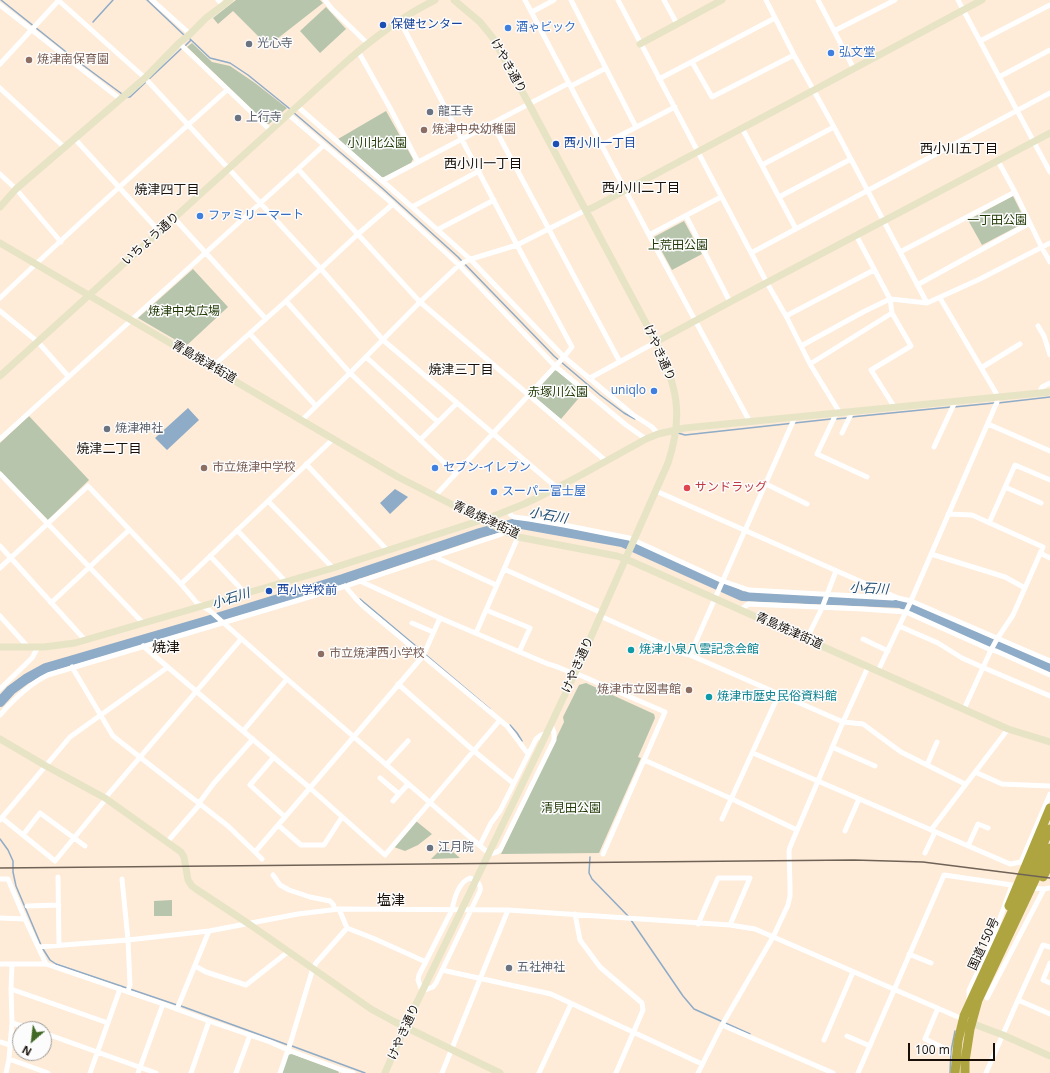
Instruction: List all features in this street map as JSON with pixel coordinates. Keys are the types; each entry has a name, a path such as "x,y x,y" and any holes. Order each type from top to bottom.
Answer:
{"highway":[{"path":"1001,945 1009,906 1050,808"},
{"name":"国道150号","path":"955,1073 958,1041 978,1000 1024,887 1050,829"},
{"name":"国道150号","path":"965,1073 969,1006 1050,848"},
{"path":"1001,945 1029,907 1050,863"}],"street":[{"path":"0,64 58,0 145,78 321,269 383,340 556,487"},
{"path":"152,0 190,34"},
{"path":"218,0 224,5"},
{"path":"0,207 16,189 145,78 206,18 230,0"},
{"name":"いちょう通り","path":"0,376 358,51 400,21 435,0"},
{"name":"けやき通り","path":"385,1073 422,990 575,673 668,463 676,430 676,396 668,369 656,342 493,38 488,30 473,15 454,0"},
{"path":"525,0 750,422"},
{"path":"532,12 554,0"},
{"path":"571,0 636,127"},
{"path":"618,0 721,197 786,316 810,364 838,413"},
{"path":"664,0 677,24"},
{"path":"640,44 722,0"},
{"path":"766,0 927,303"},
{"path":"818,0 854,69"},
{"path":"834,31 895,0"},
{"path":"958,0 1050,172"},
{"path":"302,420 460,264 517,245 626,190 982,0"},
{"path":"327,1 332,9 367,44"},
{"path":"0,5 120,99"},
{"path":"980,41 1050,5"},
{"path":"659,79 775,18"},
{"path":"400,21 572,347 434,496"},
{"path":"179,43 270,130"},
{"path":"999,77 1050,50"},
{"path":"358,51 418,162"},
{"path":"692,62 712,97 794,55"},
{"path":"382,181 529,104 606,68"},
{"path":"0,88 64,147"},
{"path":"0,298 119,187 228,90"},
{"path":"751,253 1017,109 1050,93"},
{"path":"296,106 412,207 469,260 563,357 632,414 652,427 658,434"},
{"path":"602,145 675,107"},
{"path":"289,113 460,264 556,365 629,427 646,439"},
{"path":"492,123 620,362"},
{"path":"762,165 834,127"},
{"path":"742,128 796,229"},
{"path":"590,378 730,302 1050,133"},
{"path":"74,138 159,231"},
{"path":"0,439 324,145"},
{"path":"779,196 851,159"},
{"path":"998,161 1050,262"},
{"path":"298,168 420,302 606,461"},
{"path":"412,207 479,171"},
{"path":"0,174 16,189 60,242"},
{"path":"900,252 1015,192"},
{"path":"649,235 721,197"},
{"path":"437,230 494,200"},
{"path":"212,367 286,302 358,234 393,204"},
{"path":"686,216 730,302"},
{"path":"174,218 266,319"},
{"path":"917,285 1030,223"},
{"path":"856,235 890,300 892,313 911,346 871,370 895,408"},
{"name":"青島焼津街道","path":"0,243 398,477 506,532 518,536 626,559 716,595 741,610 806,640 1008,729 1039,740 1050,742"},
{"path":"801,346 865,311 890,300 927,303 940,298 1050,243"},
{"path":"786,316 874,270"},
{"path":"878,671 906,612 997,405 996,393 940,298"},
{"path":"286,302 350,373 455,474"},
{"path":"0,311 38,342 68,376"},
{"path":"810,364 892,313"},
{"path":"1038,326 1044,336 1050,355"},
{"path":"250,334 316,406"},
{"path":"981,368 1020,344"},
{"path":"366,357 438,422"},
{"path":"1040,393 1042,387 1050,383"},
{"path":"0,647 53,647 85,640 246,594 388,551 524,504 658,434 676,430 750,422 1050,392"},
{"path":"934,447 955,402"},
{"path":"420,440 457,403"},
{"path":"842,433 852,412"},
{"path":"838,413 817,454 868,477"},
{"path":"690,655 795,418"},
{"path":"988,424 1050,451"},
{"path":"181,584 333,439"},
{"path":"306,464 388,551"},
{"path":"989,523 1015,465 1050,480"},
{"path":"0,474 143,623"},
{"path":"766,484 807,504"},
{"path":"0,568 88,486 181,584 197,603 223,622 287,680 490,853 494,854 500,850 554,740 554,733 551,725"},
{"path":"1005,487 1041,503"},
{"path":"656,491 898,598 1050,661"},
{"path":"268,501 333,568"},
{"path":"508,510 514,517 628,538 723,581 749,590 898,598"},
{"path":"948,514 972,516 1043,547 1013,615 991,650 964,710"},
{"path":"51,603 129,530"},
{"path":"237,530 286,582"},
{"path":"0,714 34,683 48,675 360,582 506,532"},
{"path":"476,633 518,536"},
{"path":"0,546 85,640"},
{"path":"1040,553 1050,558"},
{"path":"931,554 1005,577 1025,588"},
{"path":"210,556 246,594"},
{"path":"435,557 496,585"},
{"path":"504,569 685,654 843,722 863,724 901,752 965,784"},
{"path":"806,640 822,607 836,571"},
{"path":"360,582 519,652 568,672 575,673 664,712 602,854"},
{"path":"347,586 356,599 424,654 507,726 528,754"},
{"path":"741,610 748,604 906,612 1050,675"},
{"path":"486,610 530,628 519,652"},
{"path":"0,616 28,647"},
{"path":"255,852 424,654 440,618"},
{"path":"412,623 433,632"},
{"path":"899,626 938,643 982,668 1050,696"},
{"path":"168,667 70,737 1,819 23,834 54,860 196,690 241,639"},
{"path":"863,639 888,651"},
{"path":"143,646 274,757 385,854 500,720"},
{"path":"0,689 32,658 38,647"},
{"path":"698,1073 724,1023 773,937 788,905 790,896 789,852 843,722 868,667"},
{"path":"72,668 113,736 228,826 262,859"},
{"path":"243,731 287,680"},
{"path":"398,684 513,783"},
{"path":"722,819 753,753 778,694"},
{"path":"925,853 933,831 965,784 1008,729"},
{"path":"480,845 491,823 500,811 536,739 547,733"},
{"path":"0,739 106,799 181,852 184,857 186,875 192,886 371,1009 500,1073"},
{"path":"167,842 214,783 253,739"},
{"path":"386,765 408,741"},
{"path":"927,765 937,742"},
{"path":"832,748 875,766"},
{"path":"753,753 1010,864 1021,862 1050,866"},
{"path":"274,757 250,785 285,817"},
{"path":"644,760 797,830"},
{"path":"975,772 1002,784 1050,786"},
{"path":"380,778 399,794"},
{"path":"393,801 408,784"},
{"path":"1021,862 1050,794"},
{"path":"845,832 859,799"},
{"path":"23,834 40,813 85,846"},
{"path":"278,825 301,845 324,845 342,817"},
{"path":"968,846 978,824 988,828"},
{"path":"273,874 280,885 289,890 330,901 337,909 347,928 376,939 426,962"},
{"path":"858,1073 944,875 1044,890 1050,888"},
{"path":"58,877 59,945"},
{"path":"470,878 478,881 481,888 480,891 434,986 422,990 418,977 452,910 453,901 462,883 470,878"},
{"path":"698,924 718,878 750,878 730,926"},
{"path":"0,879 8,879 46,964"},
{"path":"122,879 128,940 130,985 128,991"},
{"path":"969,1006 969,990 990,946 1012,885"},
{"path":"987,998 1044,890"},
{"path":"27,906 59,905"},
{"path":"38,947 128,940 209,931 298,914 337,909 508,910 730,926 755,929 1050,1056"},
{"path":"442,1073 508,910"},
{"path":"575,914 580,940 600,967 642,1003 643,1010 616,1073"},
{"path":"0,918 25,919"},
{"path":"998,923 1022,933"},
{"path":"280,1073 313,968 347,928"},
{"path":"177,1009 209,931"},
{"path":"986,1073 1044,944 1050,947"},
{"path":"195,966 206,972 246,986 288,951"},
{"path":"909,954 931,963"},
{"path":"1050,962 1043,980 1050,983"},
{"path":"0,964 46,964 128,991 270,1042 342,1072 353,1073"},
{"path":"6,1073 9,1059 12,1023 12,964"},
{"path":"442,970 551,994 702,1064"},
{"path":"824,1040 853,972"},
{"path":"11,989 108,1023"},
{"path":"90,1073 120,989"},
{"path":"1018,1000 1050,1014"},
{"path":"138,1073 163,1004"},
{"path":"539,1073 571,1004"},
{"path":"938,1008 925,1039 946,1049"},
{"path":"191,1073 209,1021"},
{"path":"724,1023 833,1073"},
{"path":"236,1073 250,1035"},
{"path":"847,1036 870,1046"},
{"path":"52,1037 156,1073"},
{"path":"0,1042 10,1045"},
{"path":"9,1059 48,1073"}],"green space":[{"path":"236,0 320,0 323,3 268,46 233,11 218,24 213,18"},
{"path":"326,7 346,29 320,53 300,31"},
{"path":"192,43 212,62 230,66 287,108 269,124 267,124 187,47"},
{"name":"小川北公園","path":"386,111 413,159 411,163 384,177 381,177 338,139"},
{"name":"一丁田公園","path":"1013,196 1026,222 982,245 968,220"},
{"name":"上荒田公園","path":"684,221 702,254 672,270 654,237"},
{"name":"焼津中央広場","path":"193,269 228,307 186,346 138,318"},
{"name":"赤塚川公園","path":"554,370 584,392 561,419 533,396 533,393"},
{"path":"29,416 89,480 48,520 0,471 0,443"},
{"name":"清見田公園","path":"586,683 654,714 655,718 638,757 641,758 599,853 501,854 564,722 563,717 579,685"},
{"path":"416,821 432,834 418,845 405,851 394,847"},
{"path":"445,845 460,858 431,859"},
{"path":"172,900 172,916 154,916 154,901"},
{"path":"292,1054 338,1071 339,1073 282,1073 288,1055"}],"water":[{"path":"188,408 199,420 167,450 155,438"},
{"path":"395,489 408,497 390,514 380,503"}],"waterway":[{"path":"1,0 80,63 122,94"},
{"path":"93,22 113,0"},
{"path":"147,0 184,35"},
{"path":"189,38 210,58 230,63 248,75 290,109"},
{"path":"185,46 191,40"},
{"path":"127,97 130,97 182,48"},
{"path":"293,112 382,188 458,257 554,356 600,395 624,413 635,419"},
{"path":"998,403 1050,397"},
{"path":"954,407 994,403"},
{"path":"851,417 951,407"},
{"path":"835,419 847,418"},
{"path":"678,433 685,435 831,419"},
{"name":"小石川","path":"0,702 11,690 26,679 46,668 207,621 343,579 480,533 516,523 622,542 742,596 900,603 1050,668"},
{"name":"小石川","path":"343,579 347,584"},
{"path":"360,599 423,652"},
{"path":"426,655 490,709"},
{"path":"510,725 522,741"},
{"path":"0,839 8,850 13,861 13,872 16,886 41,945"},
{"path":"590,857 589,873 592,879 629,917"},
{"path":"631,920 683,996 694,1009 750,1034"},
{"path":"43,949 50,960 56,964 177,1005"},
{"path":"181,1006 288,1045"},
{"path":"950,1073 951,1051 955,1031"},
{"path":"292,1046 365,1073"}],"railway":[{"path":"0,868 854,860 923,862 1050,878"}],"place":[{"name":"保健センター","path":"383,25"},
{"name":"酒ゃビック","path":"508,28"},
{"name":"光心寺","path":"249,44"},
{"name":"弘文堂","path":"831,53"},
{"name":"焼津南保育園","path":"29,60"},
{"name":"龍王寺","path":"430,112"},
{"name":"上行寺","path":"238,118"},
{"name":"焼津中央幼稚園","path":"424,130"},
{"name":"西小川一丁目","path":"556,144"},
{"name":"ファミリーマート","path":"200,216"},
{"name":"uniqlo","path":"654,391"},
{"name":"焼津神社","path":"107,429"},
{"name":"市立焼津中学校","path":"204,468"},
{"name":"セブン-イレブン","path":"435,468"},
{"name":"サンドラッグ","path":"687,488"},
{"name":"スーパー富士屋","path":"494,492"},
{"name":"西小学校前","path":"269,591"},
{"name":"焼津小泉八雲記念会館","path":"631,650"},
{"name":"市立焼津西小学校","path":"321,654"},
{"name":"焼津市立図書館","path":"689,690"},
{"name":"焼津市歴史民俗資料館","path":"709,697"},
{"name":"江月院","path":"430,848"},
{"name":"五社神社","path":"509,968"}],"district":[{"name":"西小川五丁目","path":"959,149"},
{"name":"西小川一丁目","path":"483,164"},
{"name":"西小川二丁目","path":"641,188"},
{"name":"焼津四丁目","path":"167,190"},
{"name":"焼津三丁目","path":"461,370"},
{"name":"焼津二丁目","path":"109,449"},
{"name":"焼津","path":"166,648"},
{"name":"塩津","path":"391,901"}]}
